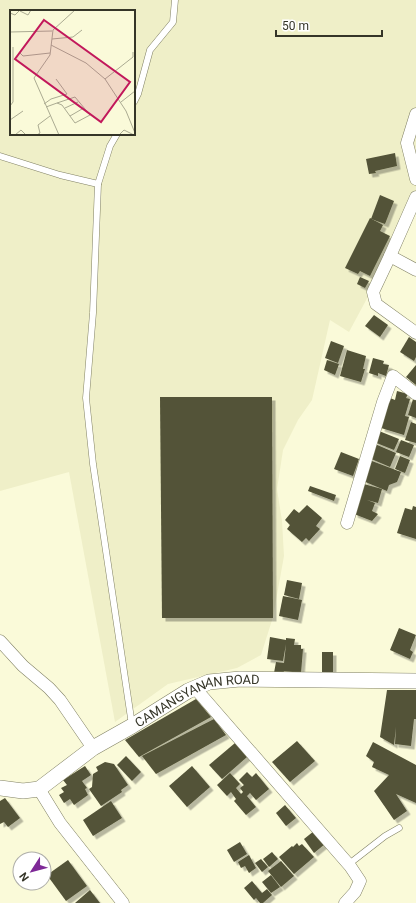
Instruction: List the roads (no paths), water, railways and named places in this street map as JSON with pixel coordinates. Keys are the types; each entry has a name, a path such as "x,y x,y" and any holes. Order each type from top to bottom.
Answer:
{"street":[{"path":"416,114 407,143 416,179"},
{"path":"416,197 373,292 376,304 416,333"},
{"path":"390,256 416,270"},
{"path":"347,523 383,402 393,376 416,394"},
{"path":"0,641 23,666 49,688 60,700 93,748"},
{"name":"CAMANGYANAN ROAD","path":"0,788 23,791 38,788 93,748 195,688 209,682 240,679 416,681"},
{"path":"195,688 349,864 360,881 355,892 345,903"},
{"path":"38,788 60,824 123,903"}],"lane":[{"path":"135,100 150,50 173,22 175,0"},
{"path":"116,135 110,146 98,184 93,313 86,398 93,464 132,726"},
{"path":"0,156 60,175 98,184"},
{"path":"349,864 385,836 399,828"}]}
